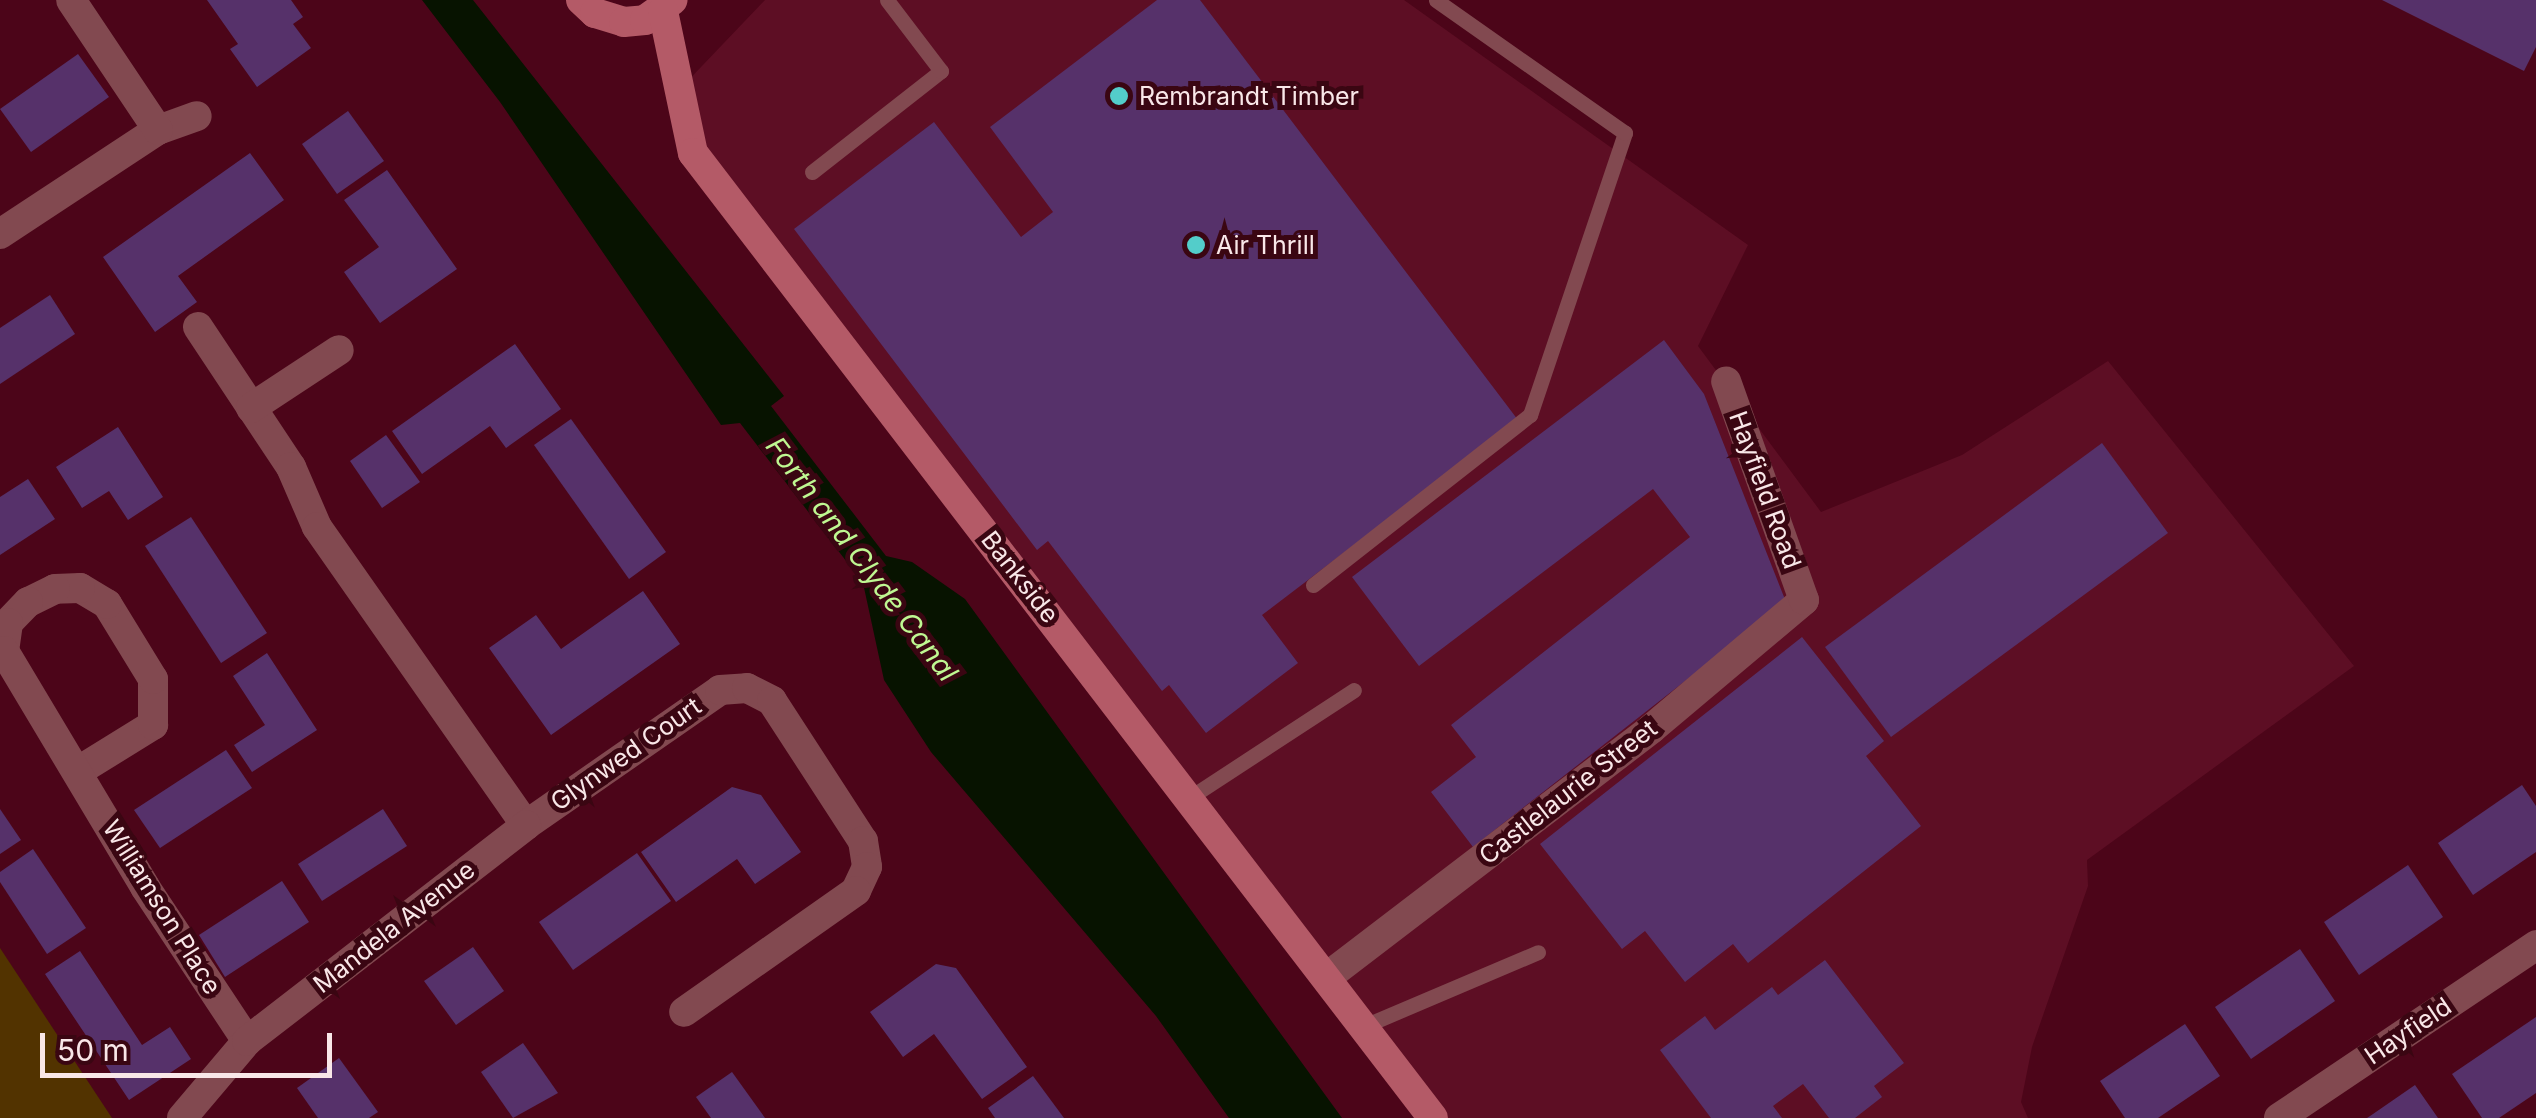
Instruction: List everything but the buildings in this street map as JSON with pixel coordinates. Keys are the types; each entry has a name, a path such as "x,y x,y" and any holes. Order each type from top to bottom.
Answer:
{"street":[{"path":"71,0 158,130"},
{"path":"581,0 595,14 624,22 668,5"},
{"name":"Bankside","path":"668,5 693,153 1432,1118"},
{"path":"0,234 158,130 196,116"},
{"name":"Glynwed Court","path":"198,327 291,467 317,527 526,825 720,690 747,688 772,701 863,842 867,868 856,891 684,1012"},
{"path":"251,408 339,350"},
{"name":"Hayfield Road","path":"1726,381 1804,600"},
{"name":"Williamson Place","path":"80,770 153,725 153,679 107,604 80,588 55,589 28,602 8,623 4,651 80,770 145,887 247,1041"},
{"name":"Castlelaurie Street","path":"1327,977 1650,729 1804,600"},
{"name":"Mandela Avenue","path":"182,1118 247,1041 526,825"},
{"name":"Hayfield","path":"2280,1118 2536,945"}],"lane":[{"path":"812,172 941,71 887,0"},
{"path":"1313,585 1530,415 1625,134 1436,0"},
{"path":"1190,798 1354,690"},
{"path":"1364,1026 1538,952"}],"shaded area":[{"path":"765,0 1404,0 1748,245 1698,346 1821,512 1962,455 2108,361 2354,666 2087,860 2088,886 2032,1047 2021,1102 2028,1118 1426,1118 693,153 680,89"},
{"path":"0,948 112,1118 0,1118"}],"water":[{"name":"Forth and Clyde Canal","path":"422,0 473,0 784,396 771,406 886,556 912,562 965,599 1342,1118 1229,1118 1156,1016 931,752 884,680 863,583 740,423 721,425 500,102"}],"place":[{"name":"Rembrandt Timber","path":"1119,96"},
{"name":"Air Thrill","path":"1196,245"}]}
